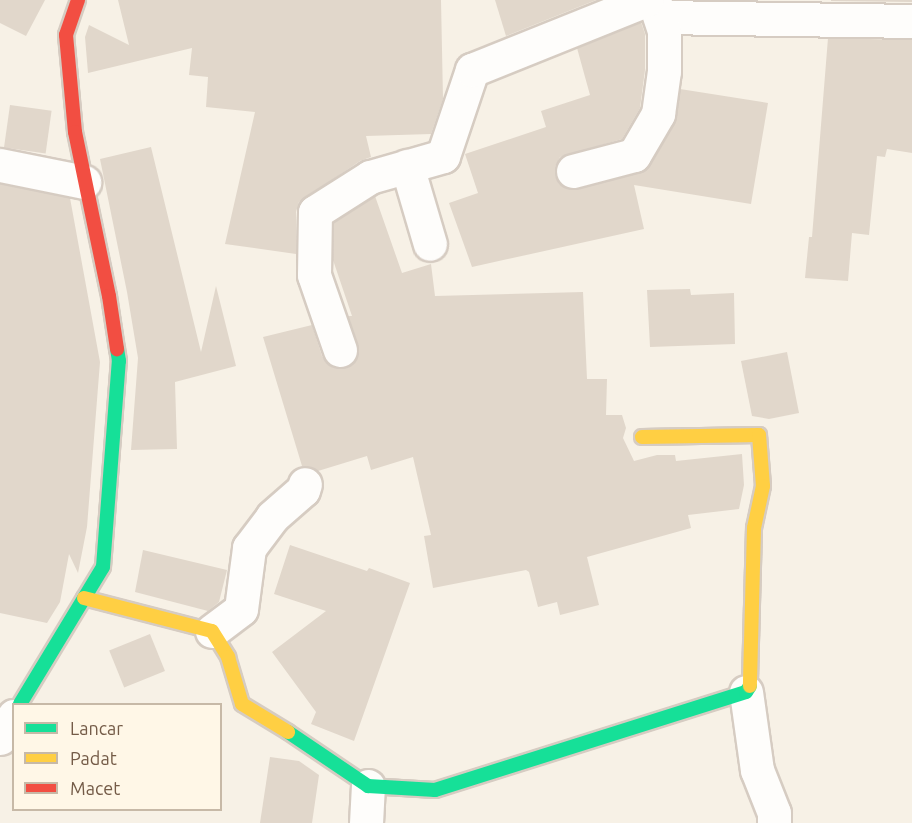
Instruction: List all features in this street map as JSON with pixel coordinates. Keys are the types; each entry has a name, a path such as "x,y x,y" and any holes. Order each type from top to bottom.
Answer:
{"street":[{"path":"21,703 104,567 119,361 109,296 75,132 66,35 78,0"},
{"path":"573,171 634,155 658,114 664,71 664,31 653,6"},
{"path":"340,350 314,275 315,212 370,177 443,156 472,70 653,6 912,21"},
{"path":"0,165 84,182"},
{"path":"407,166 430,244"},
{"path":"84,598 212,631 228,657 242,704 298,738 368,786 435,790 746,692 750,686 754,528 763,486 759,435 642,437"},
{"path":"212,631 241,609 249,548 272,517 303,490 305,484"},
{"path":"746,692 757,770 774,813 774,823"},
{"path":"0,738 12,719"},
{"path":"366,823 368,786"}],"building":[{"path":"0,0 45,0 26,36 0,23"},
{"path":"118,0 441,0 443,99 431,134 366,136 371,157 360,161 299,202 296,212 296,254 225,244 255,112 206,107 208,77 189,75 192,48 88,73 85,37 89,25 129,45"},
{"path":"495,0 596,0 506,36"},
{"path":"912,0 912,2 831,1"},
{"path":"641,22 645,34 645,70 640,108 622,139 560,157 555,167 555,175 559,184 568,189 578,189 639,173 650,165 674,123 680,89 768,103 751,204 634,185 644,229 472,267 449,203 478,193 465,154 546,127 541,111 590,95 577,48"},
{"path":"828,38 912,40 912,153 887,149 885,157 877,156 869,235 852,233 848,281 805,278 809,237 812,237"},
{"path":"10,105 52,111 46,153 4,148"},
{"path":"151,147 201,352 216,286 236,366 175,382 177,449 131,450 138,358 100,159"},
{"path":"0,184 70,198 100,362 87,527 78,573 69,554 60,602 47,623 0,613"},
{"path":"375,196 402,273 431,264 435,296 583,292 587,379 607,379 606,415 622,415 626,428 623,438 634,461 657,455 675,455 676,461 742,454 744,485 739,509 688,515 691,528 587,557 599,605 560,615 557,602 538,607 529,572 526,570 433,588 424,536 431,535 413,457 371,470 367,456 318,471 302,466 263,337 312,325 322,356 328,364 336,368 346,368 354,362 358,353 348,316 352,316 333,260 334,222"},
{"path":"690,289 691,295 734,293 735,344 650,347 647,290"},
{"path":"787,352 799,413 769,419 752,416 741,361"},
{"path":"290,545 367,571 369,568 410,583 354,741 311,724 316,712 272,652 326,611 274,594"},
{"path":"143,550 227,570 219,602 208,611 135,592"},
{"path":"150,634 165,671 124,688 109,650"},
{"path":"270,757 299,761 319,775 312,823 260,823"}],"traffic: fast":[{"path":"21,703 103,567 119,361 117,349"},
{"path":"288,732 368,786 435,790 746,692 750,686"}],"traffic: slow":[{"path":"642,437 759,435 763,486 754,528 750,686"},
{"path":"84,598 212,631 228,657 242,704 288,732"}],"traffic: jam":[{"path":"78,0 66,35 75,132 109,296 117,349"}]}
